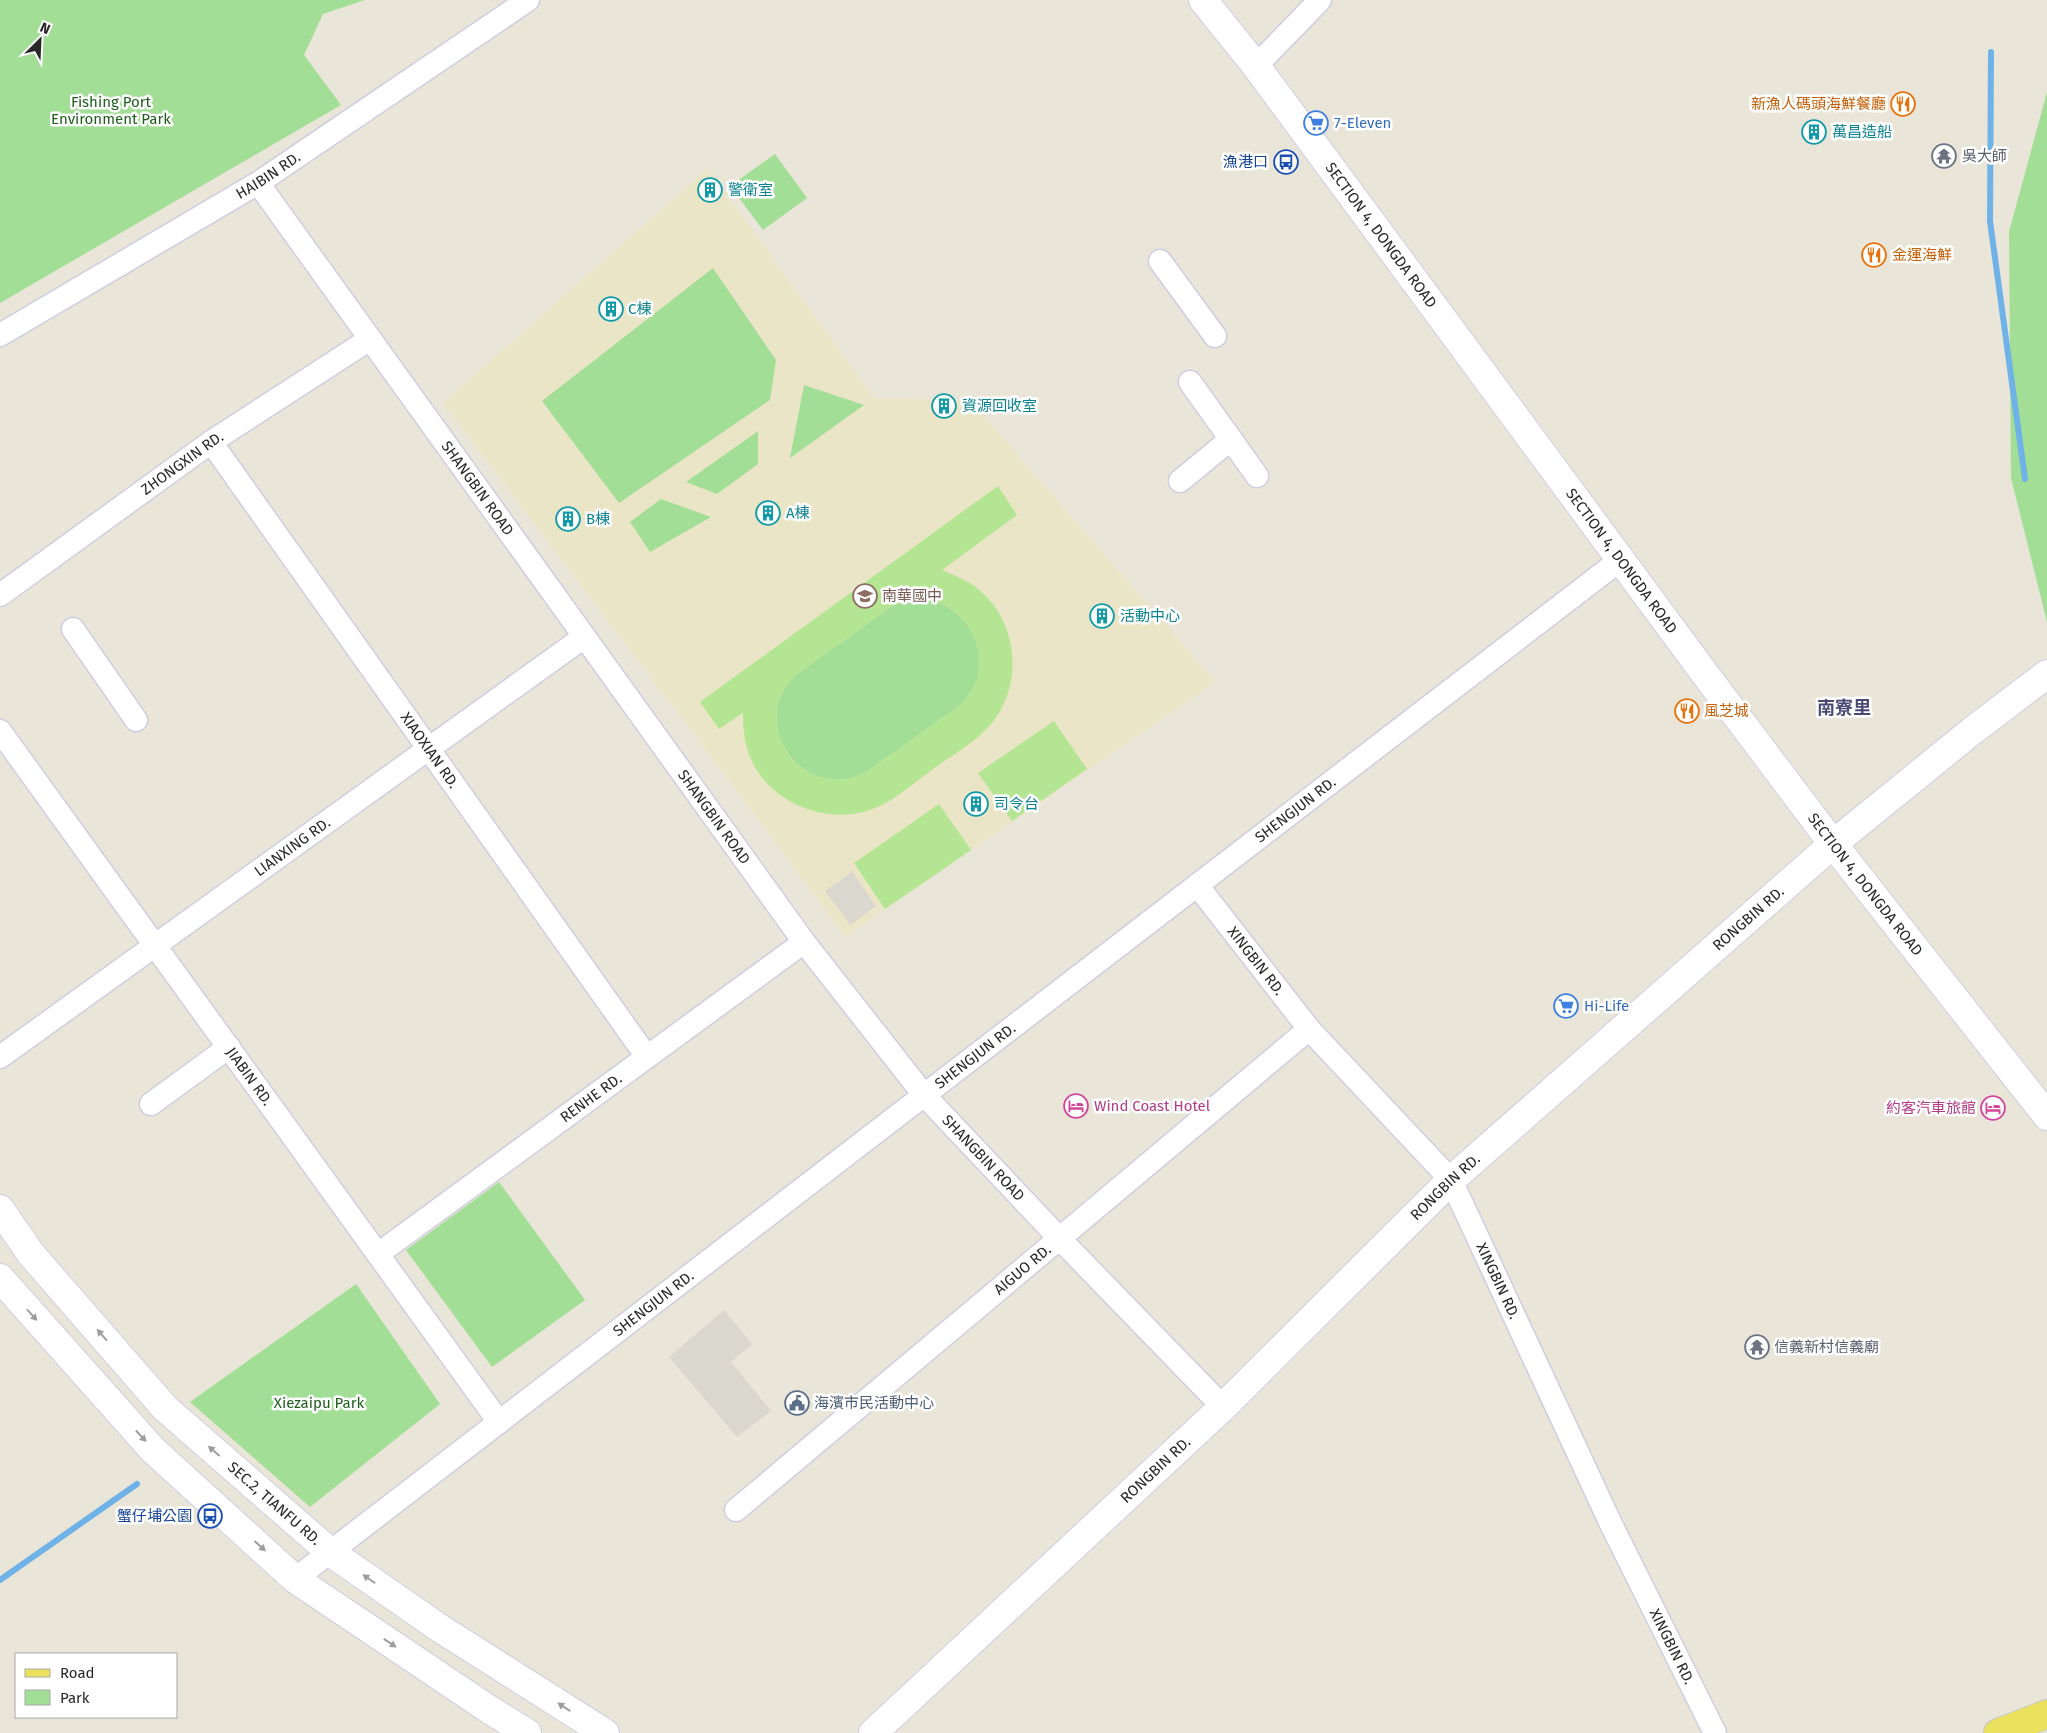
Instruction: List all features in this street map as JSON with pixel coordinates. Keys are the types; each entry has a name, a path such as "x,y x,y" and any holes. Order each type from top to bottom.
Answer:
{"main road":[{"path":"1998,1733 2047,1714"}],"street":[{"name":"HAIBIN RD.","path":"0,335 258,183 528,0"},
{"name":"SECTION 4, DONGDA ROAD","path":"1203,0 1256,66 1620,560 1834,844 2047,1116"},
{"path":"1256,66 1320,0"},
{"name":"SHANGBIN ROAD","path":"258,183 804,942 924,1095 1060,1239 1224,1407"},
{"path":"1160,261 1215,336"},
{"name":"ZHONGXIN RD.","path":"0,595 211,442 370,339"},
{"path":"1190,382 1257,476"},
{"path":"1180,481 1231,439"},
{"name":"XIAOXIAN RD.","path":"211,442 647,1057"},
{"name":"SHENGJUN RD.","path":"296,1579 1620,560"},
{"path":"73,630 136,720"},
{"name":"LIANXING RD.","path":"0,1057 584,637"},
{"name":"RONGBIN RD.","path":"873,1733 1224,1407 1451,1180 1834,844 1972,731 2047,674"},
{"name":"JIABIN RD.","path":"0,731 499,1422"},
{"name":"XINGBIN RD.","path":"1197,885 1309,1029 1451,1180 1610,1522 1715,1733"},
{"name":"RENHE RD.","path":"378,1254 804,942"},
{"name":"AIGUO RD.","path":"736,1510 1309,1029"},
{"path":"151,1104 229,1047"},
{"name":"SEC.2, TIANFU RD.","path":"0,1209 31,1254 165,1408 330,1552 441,1629 605,1733"},
{"path":"0,1278 153,1450 296,1579 527,1733"}],"shaded area":[{"name":"南華國中","path":"708,168 874,398 970,400 1216,682 845,937 443,403"},
{"path":"852,872 876,906 850,925 825,891"},
{"path":"724,1310 752,1344 731,1362 771,1411 737,1437 669,1357"}],"green space":[{"name":"Fishing Port Environment Park","path":"0,0 365,0 323,14 304,55 341,105 0,303"},
{"path":"2047,92 2047,622 2011,478 2009,232"},
{"path":"775,154 807,198 763,230 730,186"},
{"path":"713,268 776,360 770,400 619,503 542,401"},
{"path":"804,385 864,405 790,458"},
{"path":"758,431 758,464 717,494 686,482"},
{"path":"998,486 1017,515 942,570 970,583 991,601 1001,616 1008,632 1012,649 1010,684 1005,701 991,724 968,745 882,805 863,812 846,815 828,814 795,804 767,784 749,754 744,734 743,713 719,729 700,702","holes":["910,600 927,600 941,603 960,616 967,625 973,635 979,657 978,674 971,692 962,704 865,773 846,779 831,779 805,770 786,751 780,738 777,710 785,688 794,676 892,606"]},
{"path":"661,499 711,517 650,552 630,522"},
{"path":"910,600 927,600 941,603 960,616 967,625 973,635 979,657 978,674 971,692 962,704 865,773 846,779 831,779 805,770 786,751 780,738 777,710 785,688 794,676 892,606"},
{"path":"1054,721 1087,769 1012,821 978,773"},
{"path":"939,804 971,850 885,909 854,863"},
{"path":"499,1182 585,1300 492,1367 406,1250"},
{"name":"Xiezaipu Park","path":"356,1284 440,1404 310,1507 190,1402"}],"waterway":[{"path":"1991,52 1990,221 2025,479"},
{"path":"0,1580 137,1484"}],"place":[{"name":"新漁人碼頭海鮮餐廳","path":"1903,104"},
{"name":"7-Eleven","path":"1316,123"},
{"name":"萬昌造船","path":"1814,132"},
{"name":"吳大師","path":"1944,156"},
{"name":"漁港口","path":"1286,162"},
{"name":"警衛室","path":"710,190"},
{"name":"金運海鮮","path":"1874,255"},
{"name":"C棟","path":"611,309"},
{"name":"資源回收室","path":"944,406"},
{"name":"A棟","path":"768,513"},
{"name":"B棟","path":"568,519"},
{"name":"南華國中","path":"865,596"},
{"name":"活動中心","path":"1102,616"},
{"name":"風芝城","path":"1687,711"},
{"name":"司令台","path":"976,804"},
{"name":"Hi-Life","path":"1566,1006"},
{"name":"Wind Coast Hotel","path":"1076,1106"},
{"name":"約客汽車旅館","path":"1993,1108"},
{"name":"信義新村信義廟","path":"1757,1347"},
{"name":"海濱市民活動中心","path":"797,1403"},
{"name":"蟹仔埔公園","path":"210,1516"}],"district":[{"name":"南寮里","path":"1844,708"}]}
